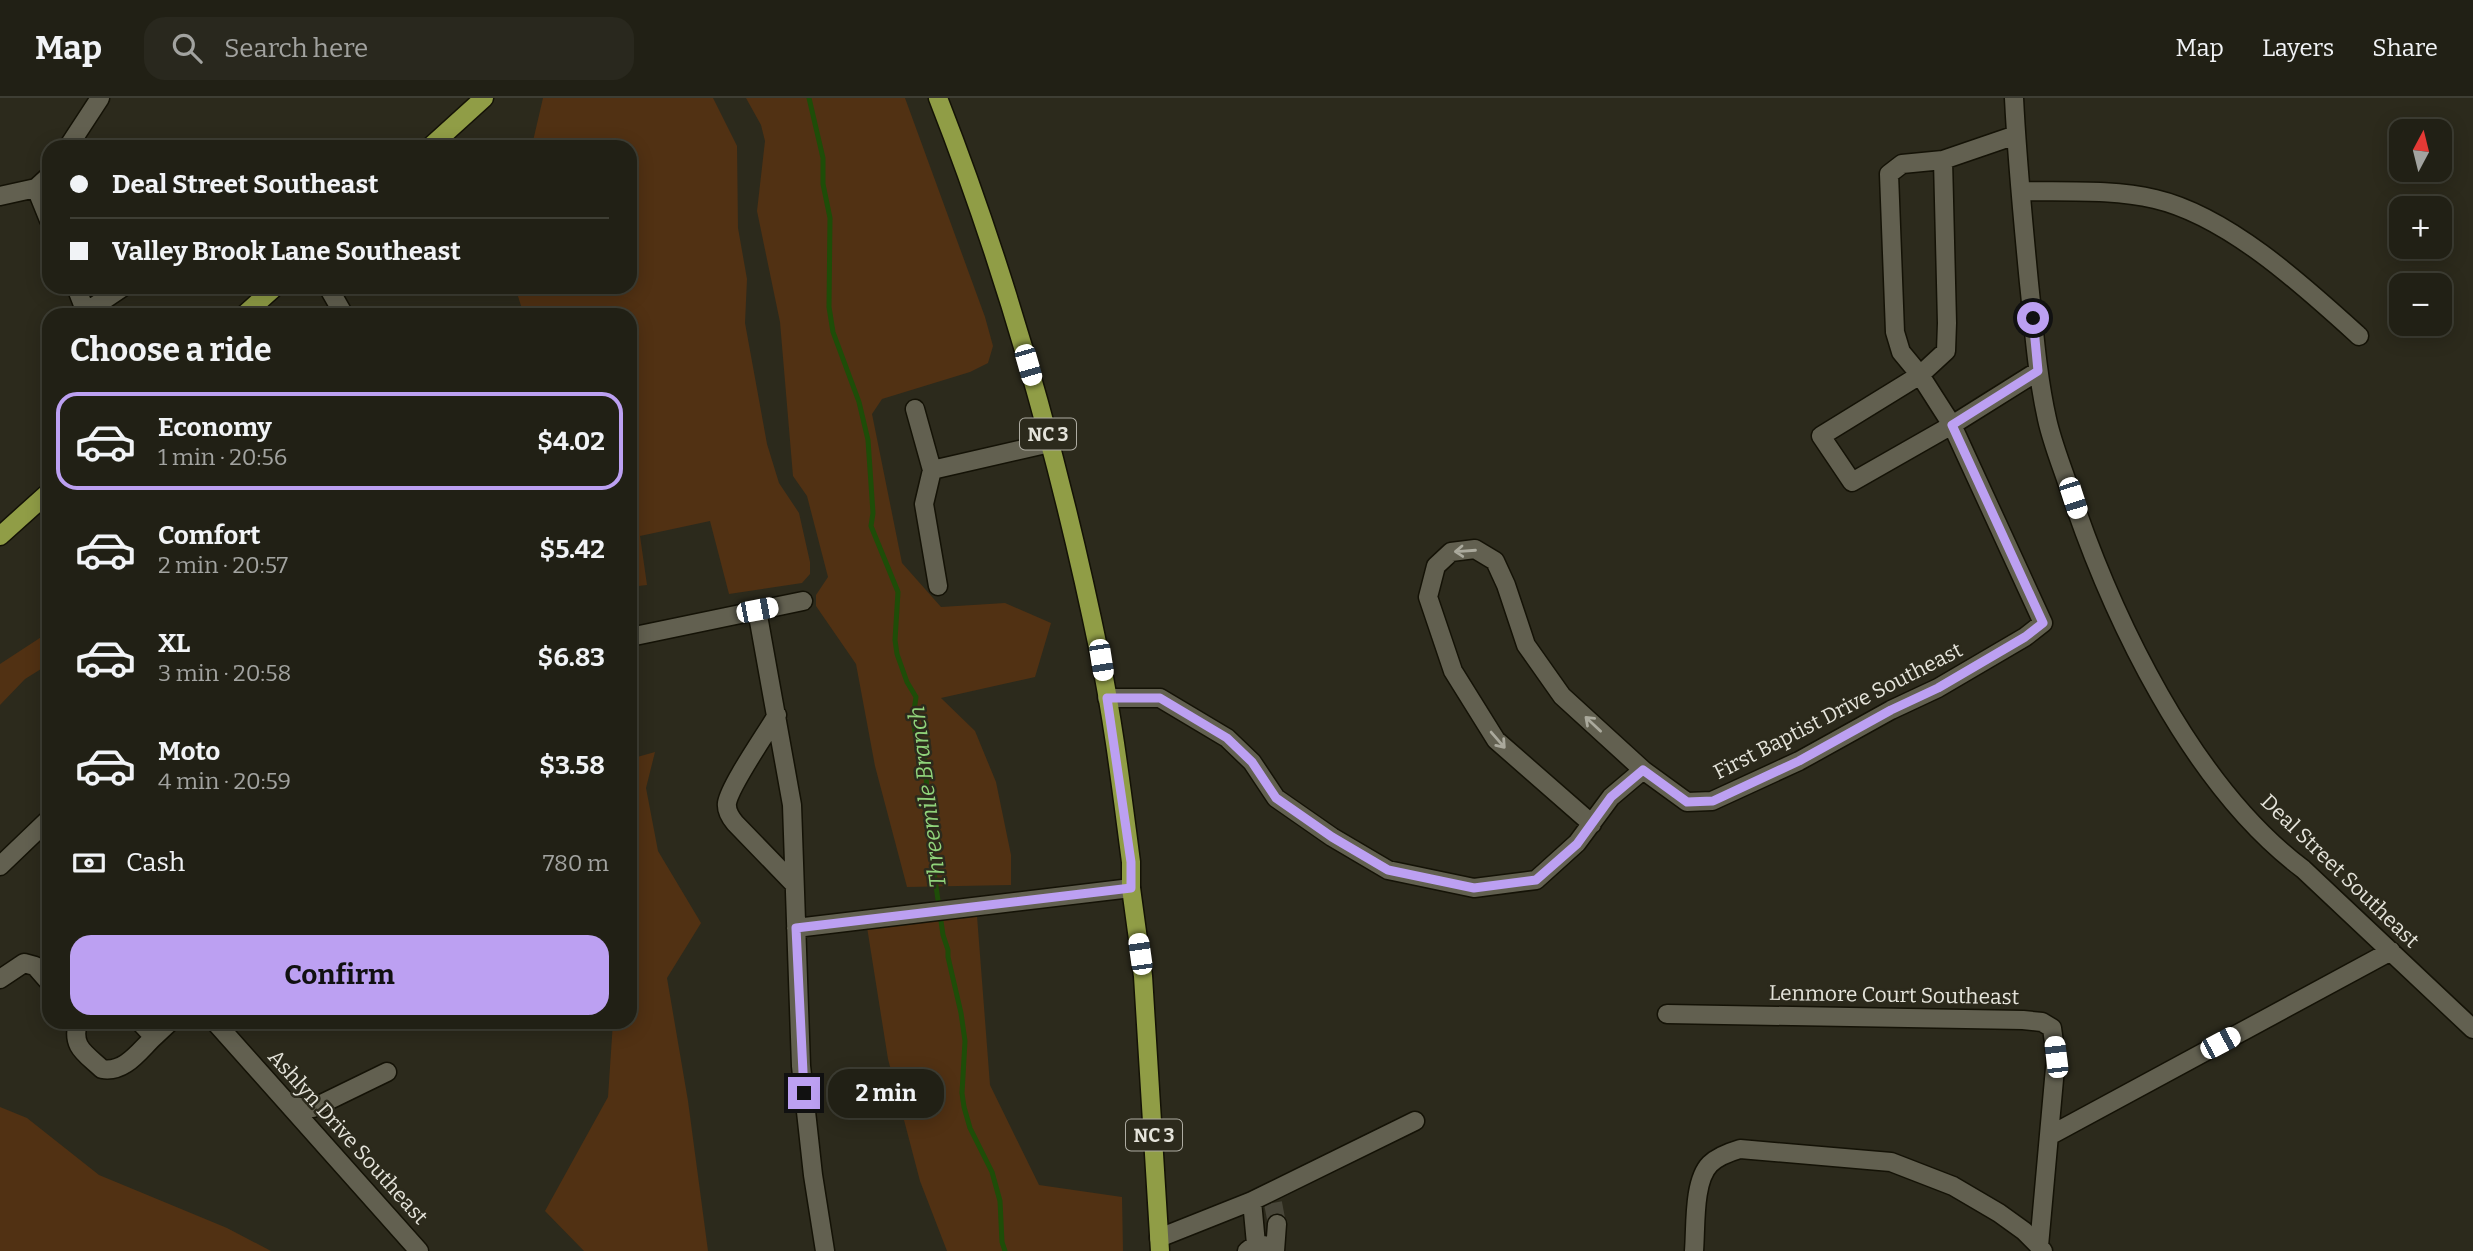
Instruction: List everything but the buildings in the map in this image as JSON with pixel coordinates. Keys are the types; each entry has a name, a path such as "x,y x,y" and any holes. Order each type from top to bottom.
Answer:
{"main road":[{"path":"438,140 484,98"},
{"name":"NC 3","path":"941,99 989,239 1050,443 1067,506 1101,660 1131,862 1131,888 1144,987 1160,1245"},
{"path":"252,308 267,294"},
{"path":"0,536 42,498"}],"street":[{"path":"73,140 100,98"},
{"name":"Deal Street Southeast","path":"2014,98 2038,371 2048,422 2080,522 2113,602 2164,703 2214,779 2270,841 2391,951 2469,1017"},
{"path":"1952,425 1920,375 1901,352 1895,331 1889,174 1902,164 1943,160 2016,135"},
{"path":"1943,160 1946,351 1920,375 1821,436 1852,482 1952,425 2038,371"},
{"path":"0,196 42,182"},
{"path":"2021,191 2133,195 2185,207 2242,240 2317,298 2359,336"},
{"path":"95,308 114,294"},
{"path":"915,410 932,470 924,504 938,586"},
{"name":"First Baptist Drive Southeast","path":"1643,770 1687,802 1713,801 1799,761 1891,710 1938,688 2025,637 2043,623 1952,425"},
{"path":"932,470 1050,443"},
{"path":"1107,698 1160,698 1227,738 1252,762 1276,798 1332,837 1388,870 1474,888 1536,880 1577,844 1592,824 1611,797 1643,770 1562,696 1526,645 1495,561 1475,549 1451,552 1436,566 1428,597 1453,671 1496,740 1592,824"},
{"path":"637,636 803,601"},
{"path":"757,610 792,805 801,1066 813,1175 825,1251"},
{"path":"777,715 726,804 728,814 735,823 794,884"},
{"path":"0,866 42,831"},
{"path":"796,928 1131,888"},
{"path":"2041,1249 2049,1136 2391,951"},
{"path":"0,979 24,963 34,966 42,975"},
{"name":"Lenmore Court Southeast","path":"1667,1014 2042,1022 2052,1028 2056,1057 2049,1136"},
{"path":"76,1029 76,1043 102,1069 117,1069 125,1065 163,1029"},
{"path":"147,1029 154,1037"},
{"name":"Ashlyn Drive Southeast","path":"221,1029 419,1251"},
{"path":"290,1106 313,1108 387,1072"},
{"path":"1160,1245 1252,1201 1272,1197 1415,1121"},
{"path":"1694,1251 1702,1174 1711,1163 1740,1149 1891,1162 1953,1186 1999,1213 2024,1231 2041,1249"},
{"path":"1252,1201 1252,1248 1268,1245 1275,1251 1279,1232 1277,1224"}],"shaded area":[{"path":"543,98 713,98 737,146 738,228 747,279 745,323 767,444 779,483 799,513 810,562 810,574 802,583 729,594 710,521 640,536 647,585 637,586 637,308 522,308 517,294 637,294 637,140 533,140"},
{"path":"746,98 905,98 985,317 993,346 988,363 970,372 882,399 872,414 902,563 941,607 1005,603 1051,623 1035,677 941,698 975,731 996,782 1011,855 1011,885 907,887 875,766 856,664 816,606 816,595 828,577 807,496 793,476 780,322 757,211 765,141 761,125"},
{"path":"42,637 42,668 25,679 0,705 0,664"},
{"path":"655,752 646,788 658,851 701,923 667,978 688,1101 708,1251 584,1251 545,1211 608,1097 613,1029 637,1029 637,757"},
{"path":"977,916 990,1085 1039,1185 1122,1197 1123,1251 947,1251 920,1181 888,1059 867,927"},
{"path":"0,1107 27,1118 99,1175 227,1228 271,1251 0,1251"}],"waterway":[{"name":"Threemile Branch","path":"809,98 823,158 823,184 830,218 829,307 833,332 859,402 868,440 873,513 871,526 898,592 895,640 897,654 907,682 916,697 913,718 925,761 931,851 943,935 965,1041 962,1093 964,1107 970,1128 992,1172 1000,1201 1005,1251"}],"tunnel":[{"path":"1273,1203 1277,1224"}],"route":[{"path":"804,1093 796,928 1131,888 1131,862 1107,698 1160,698 1227,738 1252,762 1276,798 1332,837 1388,870 1474,888 1536,880 1577,844 1611,797 1643,770 1687,802 1713,801 1851,734 1891,710 1938,688 2025,637 2043,623 1952,425 2038,371 2033,318"}]}
